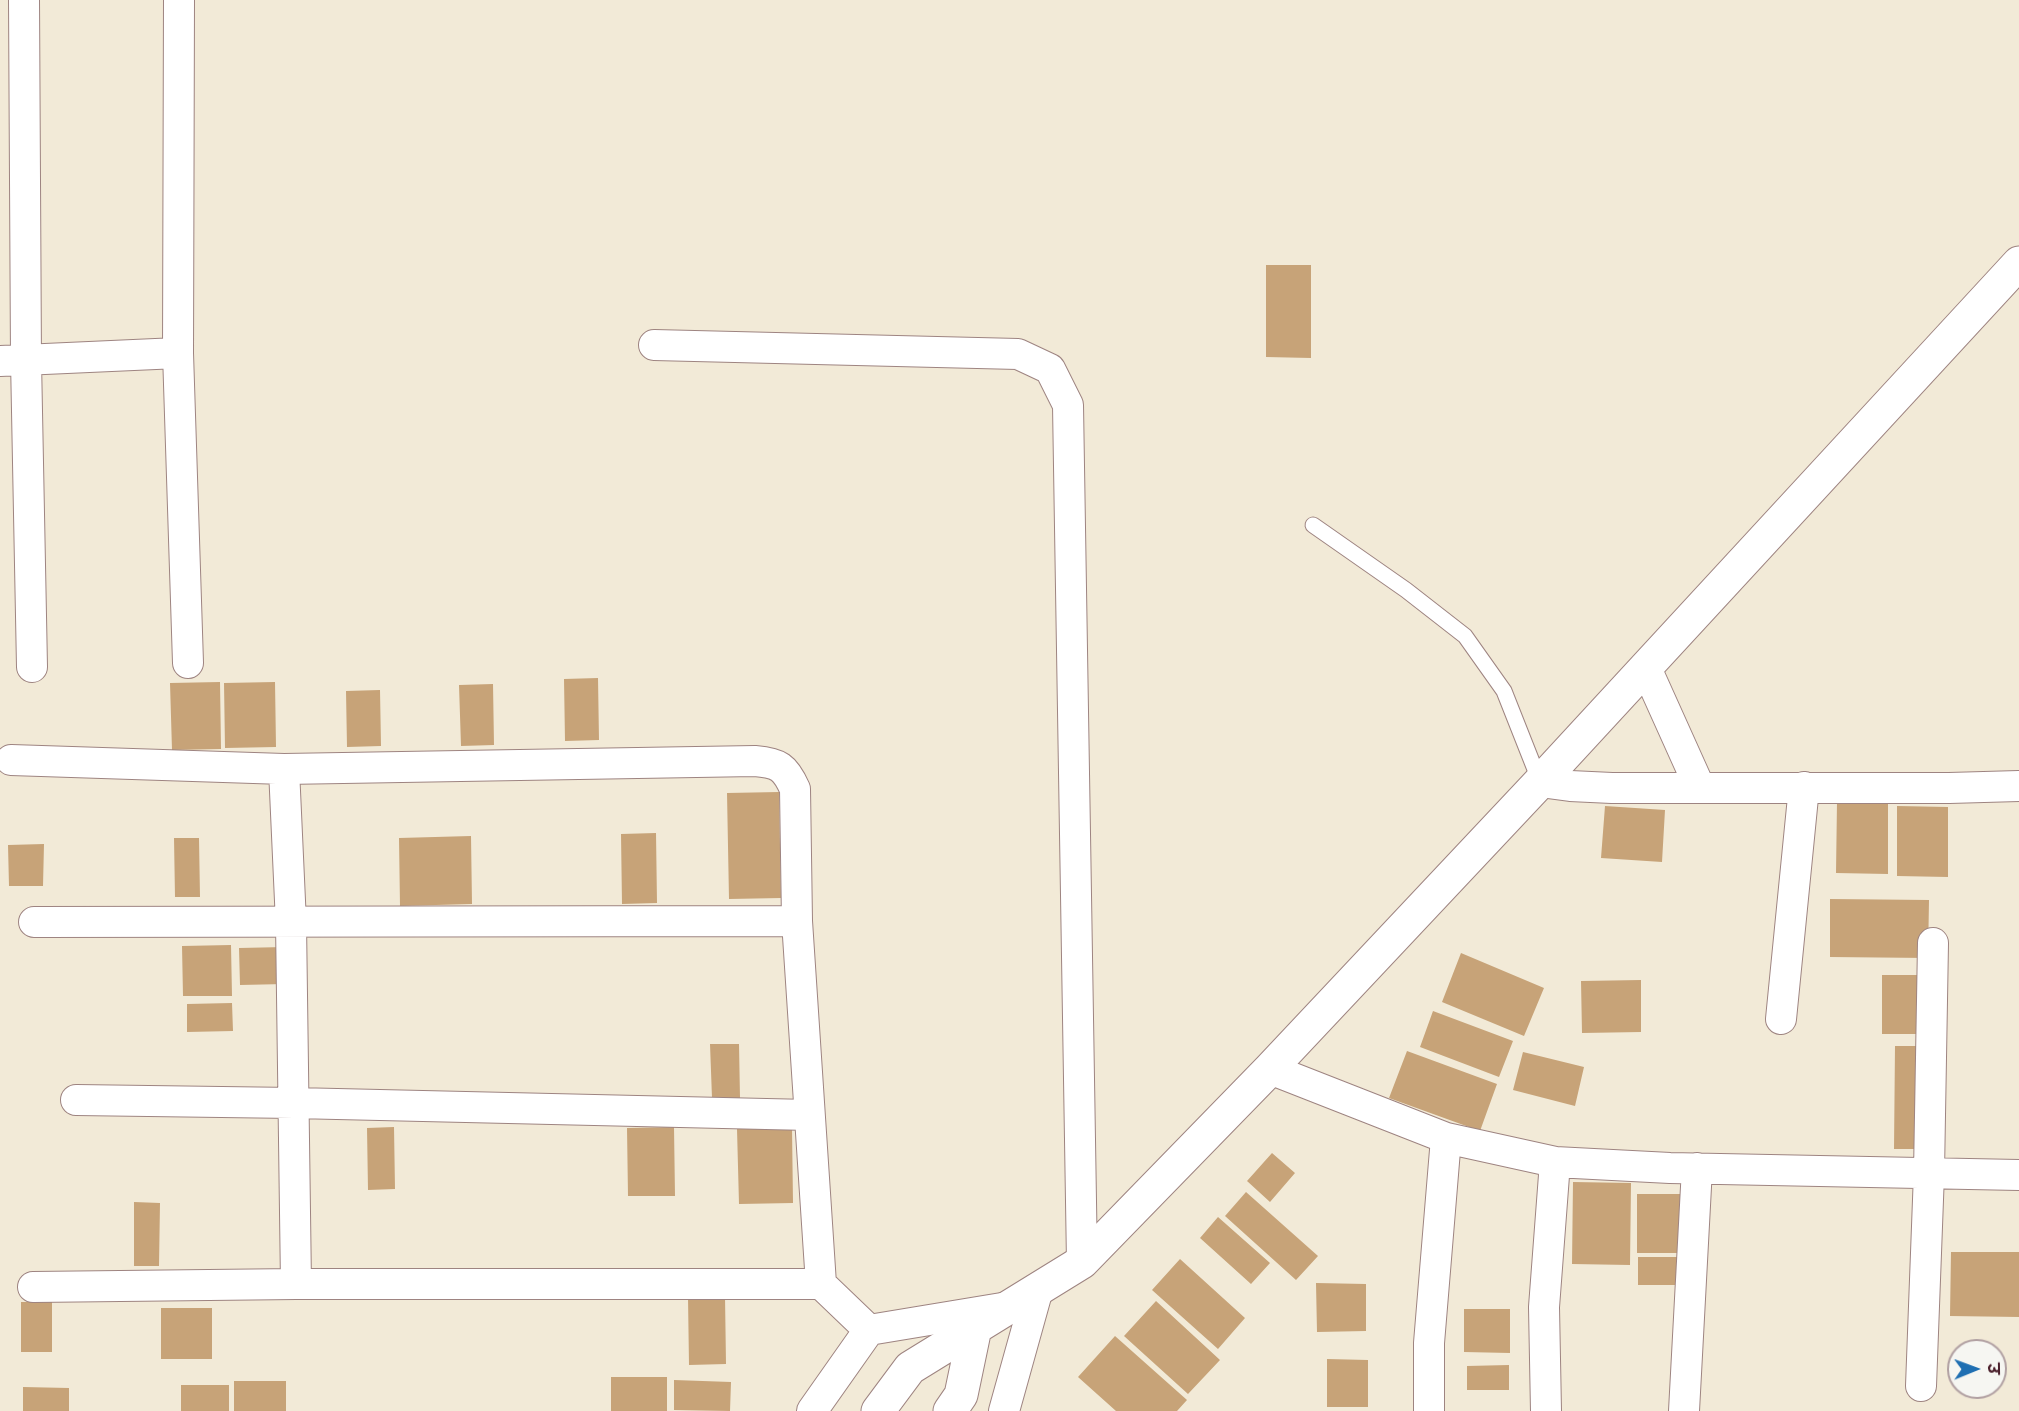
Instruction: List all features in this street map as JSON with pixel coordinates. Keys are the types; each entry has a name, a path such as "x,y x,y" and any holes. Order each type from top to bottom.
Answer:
{"street":[{"path":"24,0 13,360 32,667"},
{"path":"179,0 178,354 188,663"},
{"path":"879,1411 910,1368 1082,1262 1270,1069 1540,782 2019,263"},
{"path":"654,345 1018,354 1050,369 1068,405 1082,1262"},
{"path":"13,360 178,354"},
{"path":"1646,668 1701,788"},
{"path":"10,760 284,769 772,762 788,772 795,789 797,921 821,1284 869,1329"},
{"path":"284,769 291,923 296,1284"},
{"path":"1540,782 1580,787 1949,788 2019,786"},
{"path":"1781,1019 1804,787"},
{"path":"34,922 797,921"},
{"path":"1921,1386 1929,1173 1933,943"},
{"path":"1270,1069 1446,1138 1555,1162 1696,1168 2019,1175"},
{"path":"76,1100 809,1114"},
{"path":"1429,1411 1429,1342 1446,1138"},
{"path":"1546,1411 1544,1307 1555,1162"},
{"path":"1684,1411 1696,1168"},
{"path":"33,1287 296,1284 821,1284"},
{"path":"1004,1411 1038,1289"},
{"path":"812,1411 869,1329 1010,1306"},
{"path":"950,1411 961,1395 975,1328"}],"lane":[{"path":"1313,525 1406,590 1464,636 1504,692 1540,782"}],"building":[{"path":"1266,265 1311,265 1311,358 1266,357"},
{"path":"598,678 599,740 565,741 564,679"},
{"path":"220,682 221,749 172,750 170,683"},
{"path":"275,682 276,747 225,748 224,683"},
{"path":"493,684 494,745 461,746 459,685"},
{"path":"380,690 381,746 347,747 346,691"},
{"path":"779,792 781,898 729,899 727,793"},
{"path":"1837,802 1888,802 1888,874 1836,873"},
{"path":"1605,806 1665,810 1662,862 1601,858"},
{"path":"1897,806 1948,807 1948,877 1897,876"},
{"path":"656,833 657,903 622,904 621,834"},
{"path":"471,836 472,904 400,906 399,838"},
{"path":"174,838 199,838 200,897 175,897"},
{"path":"44,844 43,886 9,886 8,845"},
{"path":"1830,899 1929,900 1928,958 1830,957"},
{"path":"231,945 232,996 183,996 182,946"},
{"path":"285,947 285,984 240,985 239,948"},
{"path":"1461,953 1544,988 1524,1036 1442,1002"},
{"path":"1882,975 1929,975 1928,1034 1882,1034"},
{"path":"1641,980 1641,1032 1582,1033 1581,981"},
{"path":"232,1003 233,1031 187,1032 187,1004"},
{"path":"1433,1011 1513,1041 1499,1077 1420,1047"},
{"path":"710,1044 739,1044 740,1098 712,1098"},
{"path":"1895,1046 1925,1046 1924,1149 1894,1149"},
{"path":"1407,1051 1497,1084 1480,1131 1389,1098"},
{"path":"1523,1052 1584,1067 1575,1106 1513,1090"},
{"path":"394,1127 395,1189 368,1190 367,1128"},
{"path":"674,1127 675,1196 628,1196 627,1128"},
{"path":"792,1128 793,1203 739,1204 737,1129"},
{"path":"1272,1153 1295,1173 1270,1202 1247,1181"},
{"path":"1573,1182 1631,1183 1630,1265 1572,1264"},
{"path":"1246,1192 1318,1256 1296,1280 1225,1216"},
{"path":"1637,1194 1685,1194 1685,1253 1637,1253"},
{"path":"134,1202 160,1203 159,1266 134,1266"},
{"path":"1218,1217 1270,1263 1251,1284 1200,1238"},
{"path":"1951,1252 2019,1252 2019,1317 1950,1316"},
{"path":"1638,1257 1688,1257 1687,1285 1638,1285"},
{"path":"1180,1259 1245,1318 1218,1349 1152,1290"},
{"path":"1316,1283 1366,1284 1366,1331 1317,1332"},
{"path":"725,1296 726,1364 689,1365 688,1297"},
{"path":"1156,1301 1220,1360 1188,1394 1124,1336"},
{"path":"21,1302 52,1302 52,1352 21,1352"},
{"path":"161,1308 212,1308 212,1359 161,1359"},
{"path":"1464,1309 1510,1309 1510,1353 1464,1352"},
{"path":"1115,1336 1187,1400 1177,1411 1116,1411 1078,1377"},
{"path":"1327,1359 1368,1360 1368,1407 1327,1407"},
{"path":"1509,1365 1509,1390 1467,1390 1467,1366"},
{"path":"611,1377 667,1377 667,1411 611,1411"},
{"path":"674,1380 731,1382 730,1411 674,1410"},
{"path":"234,1381 286,1381 286,1411 234,1411"},
{"path":"181,1385 229,1385 229,1411 181,1411"},
{"path":"23,1387 69,1388 69,1411 23,1411"}]}
